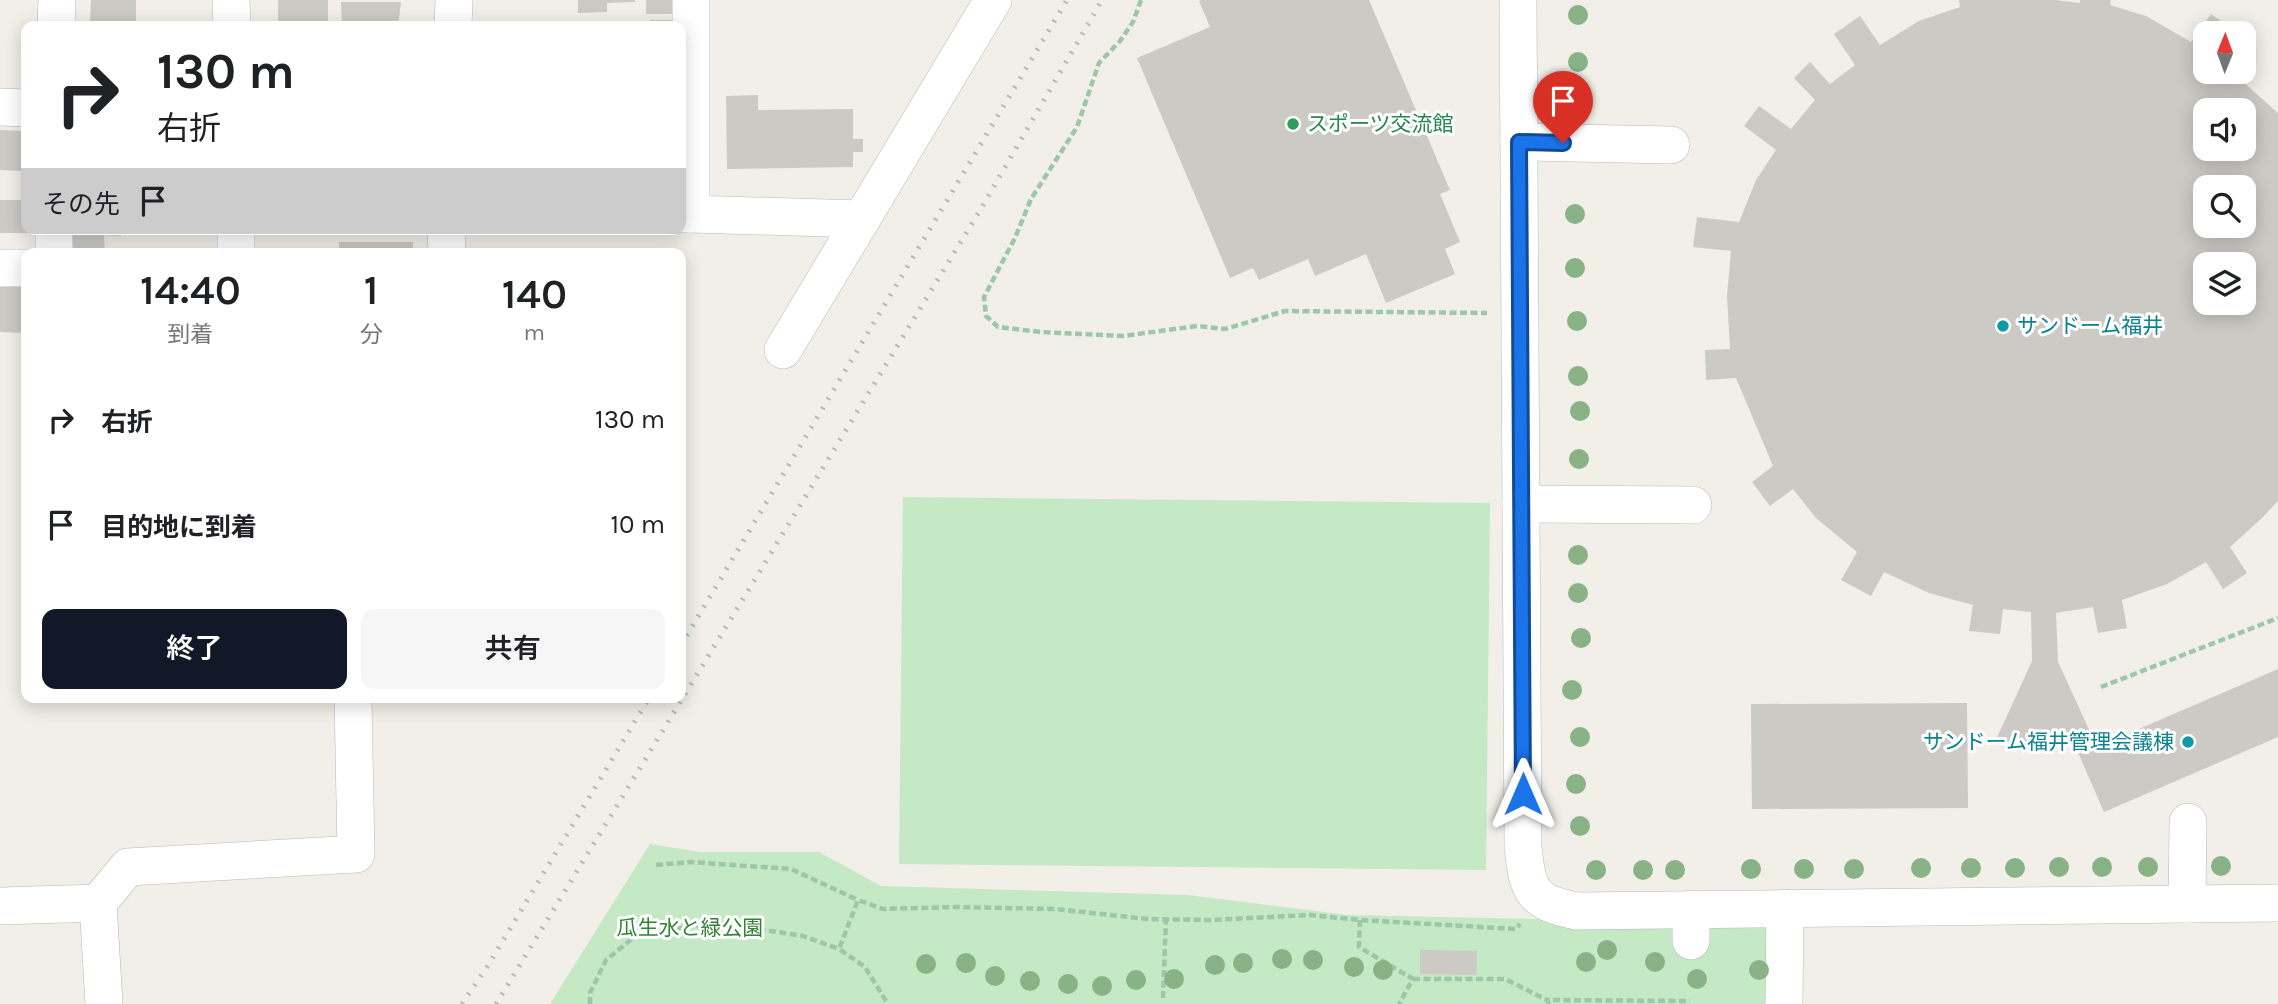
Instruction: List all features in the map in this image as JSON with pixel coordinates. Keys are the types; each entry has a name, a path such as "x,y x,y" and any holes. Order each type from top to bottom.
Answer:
{"street":[{"path":"56,21 57,0"},
{"path":"231,0 232,21"},
{"path":"453,21 454,0"},
{"path":"691,0 686,214 862,219"},
{"path":"783,350 993,0"},
{"path":"1518,0 1523,847 1526,876 1536,896 1553,906 1577,911 1691,925 1785,908 2278,903"},
{"path":"0,107 21,108"},
{"path":"1519,142 1671,145"},
{"path":"0,268 21,268"},
{"path":"1521,504 1693,505"},
{"path":"104,1004 98,903 128,867 356,854 353,703"},
{"path":"2187,904 2188,822"},
{"path":"0,906 98,903"},
{"path":"1784,1004 1785,908"}],"path":[{"path":"1141,0 1133,22 1120,41 1099,63 1077,127 1031,199 1015,238 984,297 986,316 998,327 1041,332 1122,335 1196,326 1225,329 1285,311 1520,313"},
{"path":"2101,687 2278,618"},
{"path":"656,865 691,862 791,869 883,909 1055,909 1166,919 1210,920 1310,915 1516,929 1543,901"},
{"path":"839,948 858,900"},
{"path":"1163,998 1166,919"},
{"path":"1360,920 1359,947 1413,979 1505,979 1548,1002 1690,1001"},
{"path":"590,1004 590,993 606,960 633,938 720,923 803,936 839,948 865,967 886,1001"},
{"path":"1399,1004 1413,979"}],"green space":[{"path":"903,497 1490,503 1486,870 899,864"},
{"name":"瓜生水と緑公園","path":"650,844 699,852 819,852 881,886 1188,895 1347,915 1770,924 1770,1004 550,1004"}],"building":[{"path":"91,0 136,0 136,21 90,21"},
{"path":"278,0 328,0 328,21 278,21"},
{"path":"578,0 635,2 607,3 607,12 578,13"},
{"path":"646,0 675,0 675,14 646,14"},
{"name":"スポーツ交流館","path":"1369,0 1450,190 1440,194 1460,242 1445,249 1455,274 1386,303 1366,254 1315,276 1308,259 1259,280 1253,268 1230,278 1137,58 1210,27 1199,1"},
{"name":"サンドーム福井","path":"1959,0 2056,0 2080,3 2080,0 2111,0 2110,5 2146,16 2191,42 2193,39 2193,84 2245,84 2278,113 2278,501 2230,547 2247,573 2223,589 2206,562 2167,584 2122,600 2127,628 2098,633 2093,607 2056,613 2058,662 2097,747 2278,669 2278,737 2104,812 2073,741 1995,742 2032,661 2031,612 2003,609 2000,634 1969,631 1973,605 1929,593 1884,572 1871,596 1841,580 1857,552 1816,518 1793,489 1770,506 1752,482 1773,466 1736,378 1706,380 1705,350 1730,349 1727,296 1731,251 1693,247 1697,217 1739,222 1756,180 1776,150 1744,126 1759,106 1791,129 1815,100 1794,78 1810,62 1830,84 1855,65 1834,34 1860,16 1880,45 1919,21 1960,7"},
{"path":"341,2 401,2 399,21 342,21"},
{"name":"サンドーム福井","path":"2211,14 2221,21 2206,21"},
{"path":"758,95 758,110 853,109 853,139 863,139 863,152 853,152 853,167 727,169 726,96"},
{"path":"0,130 21,131 21,171 0,170"},
{"path":"0,200 21,200 21,233 0,233"},
{"path":"72,235 104,235 105,248 74,248"},
{"path":"339,242 413,242 413,248 339,248"},
{"path":"0,285 21,286 21,333 0,332"},
{"path":"1967,703 1968,808 1752,809 1751,704"},
{"path":"1420,950 1477,951 1476,975 1420,974"}],"railway":[{"path":"686,637 1067,0"},
{"path":"686,692 979,212 1102,0"},
{"path":"462,1004 646,703"},
{"path":"496,1004 680,703"}],"place":[{"name":"スポーツ交流館","path":"1293,124"},
{"name":"サンドーム福井","path":"2003,326"},
{"name":"サンドーム福井管理会議棟","path":"2188,742"}],"route":[{"path":"1523,794 1519,142 1563,143"}]}
